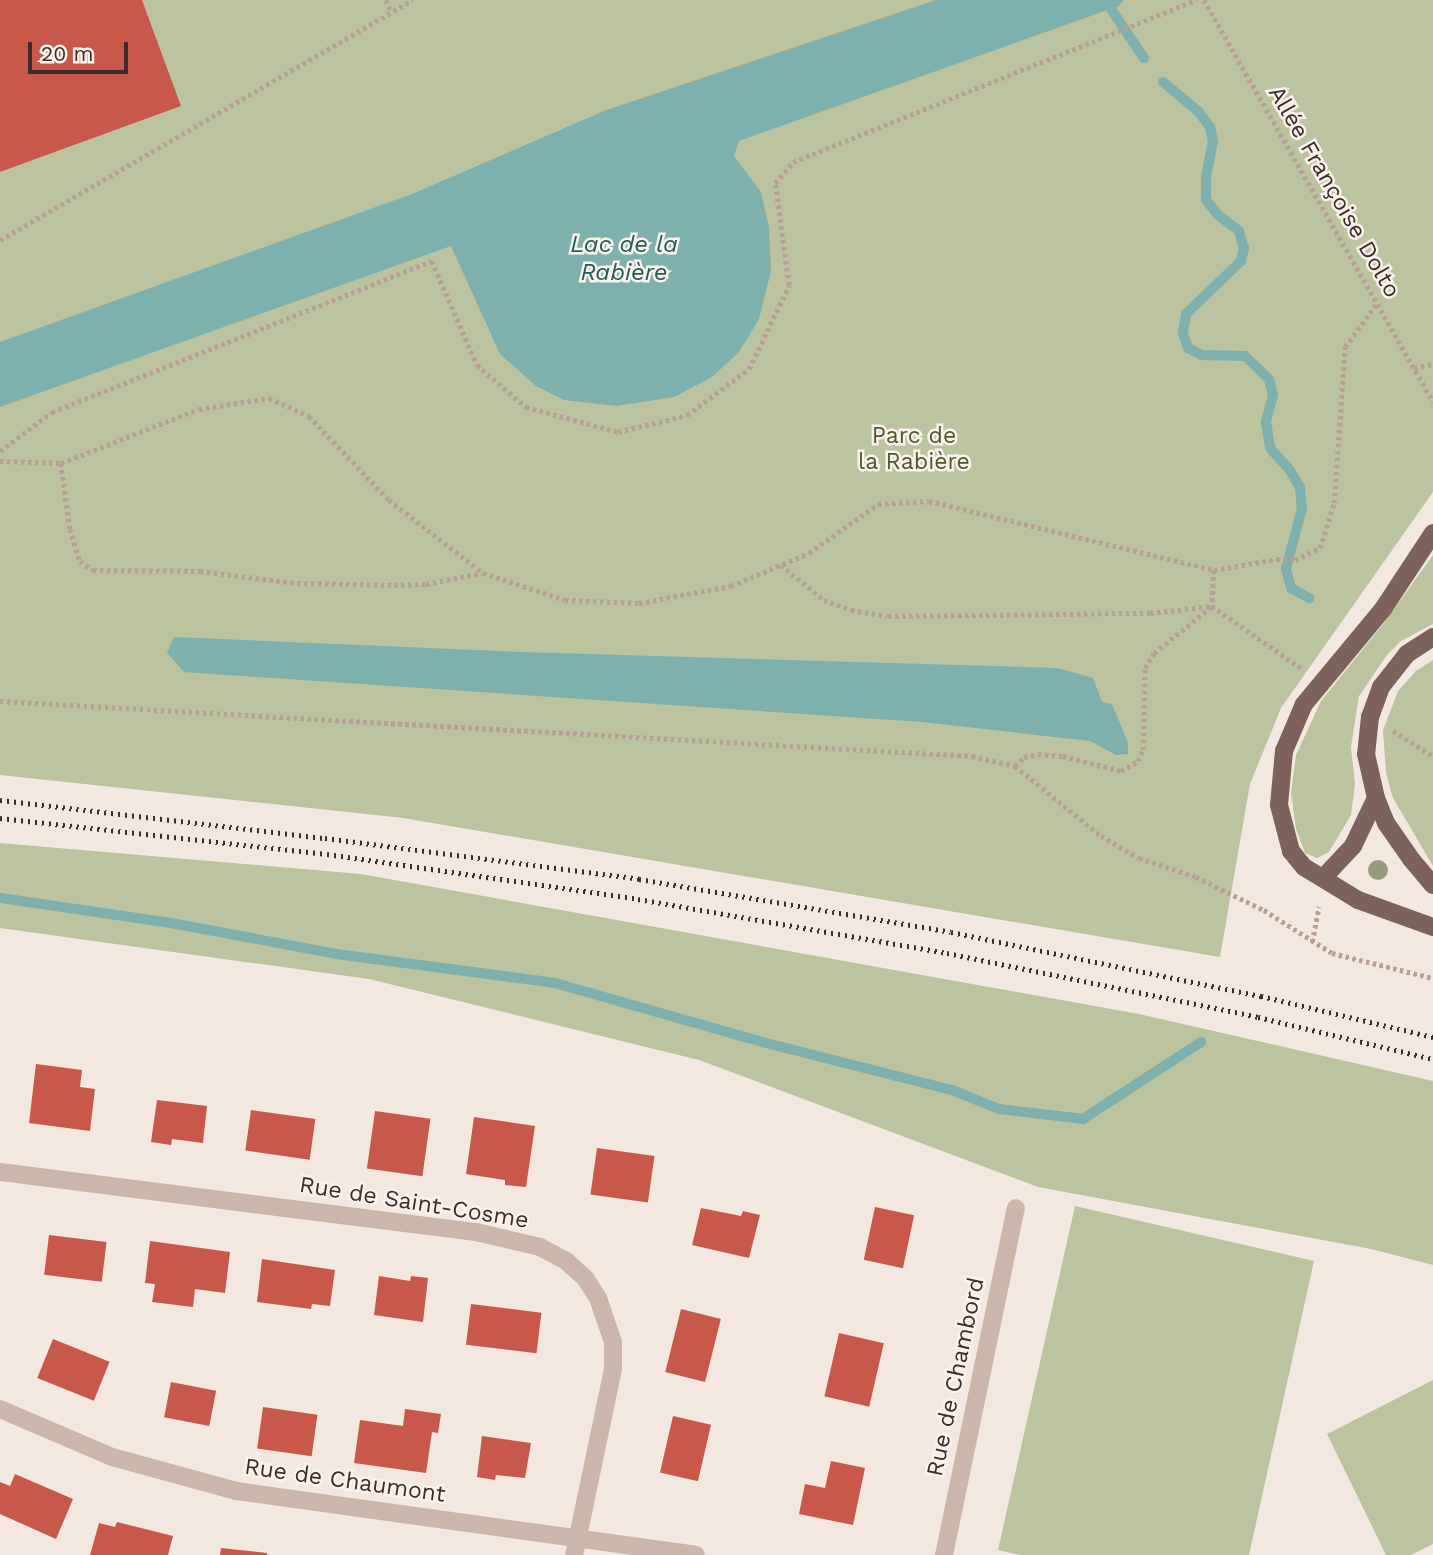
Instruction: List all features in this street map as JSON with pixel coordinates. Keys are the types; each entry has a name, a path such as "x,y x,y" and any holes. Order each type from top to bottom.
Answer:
{"main road":[{"path":"1433,533 1383,609 1304,704 1284,751 1279,805 1282,826 1291,851 1304,867 1358,900 1433,927"},
{"path":"1433,637 1399,662 1375,700 1367,734 1366,754 1376,799 1398,841 1433,885"},
{"path":"1323,878 1353,846 1376,799"}],"street":[{"name":"Rue de Saint-Cosme","path":"0,1172 476,1232 540,1247 566,1261 585,1278 598,1298 613,1342 613,1369 576,1546"},
{"name":"Rue de Chambord","path":"943,1555 1016,1208"},
{"name":"Rue de Chaumont","path":"0,1409 112,1457 236,1491 576,1546 696,1555"}],"path":[{"path":"386,0 391,12"},
{"path":"0,240 412,0"},
{"path":"0,451 52,412 432,261 477,365 526,407 618,432 687,415 749,369 789,285 775,183 793,162 1197,0"},
{"name":"Allée Françoise Dolto","path":"1204,0 1433,402"},
{"path":"0,461 61,463 199,409 269,398 309,416 389,500 483,573 565,600 639,603 731,586 809,552 878,504 929,501 1214,570 1277,559 1294,561 1320,548 1334,503 1345,347 1377,303"},
{"path":"1414,368 1433,364"},
{"path":"61,463 70,529 80,561 93,570 200,571 298,583 394,585 426,584 483,573"},
{"path":"781,565 824,600 851,610 888,616 1150,613 1212,606 1154,653 1145,668 1143,750 1138,761 1121,771 1063,756 1038,754 1024,757 1015,766"},
{"path":"0,701 972,756 1015,766 1101,836 1139,858 1196,877 1264,910 1332,953 1433,978"},
{"path":"1312,942 1323,878"}],"green space":[{"name":"Parc de la Rabière","path":"142,0 1433,0 1433,492 1281,708 1250,784 1220,957 403,818 0,775 0,172 180,106"},
{"path":"1433,555 1433,624 1401,641 1387,655 1359,696 1351,747 1355,784 1351,815 1329,852 1317,858 1305,853 1296,829 1291,793 1296,755 1321,701 1384,623"},
{"path":"1433,660 1433,866 1393,798 1386,773 1383,730 1398,691 1416,671"},
{"path":"0,843 361,874 1139,1014 1433,1081 1433,1265 1371,1249 1038,1187 699,1060 369,979 0,928"},
{"path":"1075,1206 1314,1261 1249,1555 1020,1555 998,1550"},
{"path":"1433,1380 1433,1544 1411,1555 1386,1555 1327,1434"}],"water":[{"name":"Lac de la Rabière","path":"936,0 1124,0 1119,6 739,141 734,156 761,192 769,227 771,271 759,319 739,352 712,377 674,397 616,406 564,400 536,386 500,354 451,246 0,407 0,342 412,194 604,111"},
{"path":"174,637 521,652 1057,668 1093,678 1102,702 1112,704 1128,743 1128,754 1116,755 1090,741 922,722 184,672 167,653"}],"building":[{"path":"0,0 142,0 181,106 0,172"},
{"path":"36,1064 82,1070 80,1087 95,1089 90,1131 29,1123"},
{"path":"157,1100 207,1106 203,1143 172,1139 171,1145 151,1142"},
{"path":"251,1110 315,1119 310,1160 245,1151"},
{"path":"375,1111 430,1119 422,1176 367,1168"},
{"path":"474,1117 535,1126 526,1187 505,1185 505,1180 466,1174"},
{"path":"597,1148 654,1156 648,1203 590,1195"},
{"path":"875,1207 914,1215 903,1268 864,1260"},
{"path":"701,1208 741,1216 743,1211 760,1215 749,1258 692,1245"},
{"path":"49,1235 107,1242 102,1282 44,1275"},
{"path":"150,1241 230,1252 225,1293 195,1289 193,1307 152,1302 155,1284 145,1283"},
{"path":"262,1259 335,1270 330,1306 312,1304 311,1309 257,1302"},
{"path":"379,1276 410,1281 411,1276 428,1278 423,1322 374,1315"},
{"path":"471,1304 541,1313 536,1353 466,1345"},
{"path":"681,1309 721,1319 705,1382 665,1372"},
{"path":"839,1333 884,1343 869,1407 824,1396"},
{"path":"53,1339 110,1362 94,1401 37,1378"},
{"path":"171,1382 216,1391 209,1426 164,1417"},
{"path":"263,1407 317,1415 312,1456 257,1449"},
{"path":"405,1409 441,1414 438,1433 432,1432 426,1473 354,1463 360,1420 403,1426"},
{"path":"673,1416 711,1425 698,1481 660,1473"},
{"path":"482,1436 531,1443 525,1478 496,1475 495,1480 477,1477"},
{"path":"831,1461 865,1468 853,1525 799,1514 805,1484 825,1488"},
{"path":"15,1474 73,1499 56,1539 0,1514 0,1482 10,1486"},
{"path":"117,1522 173,1536 168,1555 90,1555 99,1523 115,1527"},
{"path":"221,1548 267,1553 267,1555 220,1555"}],"waterway":[{"path":"1105,0 1144,58"},
{"path":"1163,82 1199,112 1210,127 1213,141 1206,178 1206,200 1218,215 1239,231 1244,248 1241,261 1186,314 1183,334 1188,348 1202,355 1245,356 1269,379 1273,395 1266,422 1270,448 1289,469 1300,487 1302,508 1286,569 1291,588 1309,598"},
{"path":"0,898 171,923 336,954 555,983 766,1043 952,1090 999,1109 1083,1119 1201,1042"}],"railway":[{"path":"0,800 325,838 639,879 951,932 1261,996 1433,1037"},
{"path":"0,818 327,854 638,899 947,953 1258,1017 1433,1059"}]}
